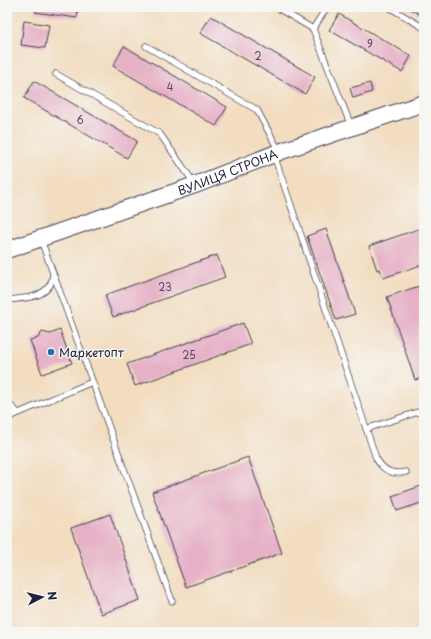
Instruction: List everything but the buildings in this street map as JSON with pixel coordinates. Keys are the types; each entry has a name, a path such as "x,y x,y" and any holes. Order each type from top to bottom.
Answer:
{"street":[{"name":"ВУЛИЦЯ СТРОНА","path":"36,239 195,185 276,153 424,104"},
{"path":"7,250 36,239"},
{"path":"7,256 36,239"}],"lane":[{"path":"276,7 313,28 352,128"},
{"path":"313,28 327,7"},
{"path":"388,7 424,28"},
{"path":"146,46 257,110 276,153 379,465 392,473 406,472"},
{"path":"56,74 160,134 195,185"},
{"path":"36,239 53,273 172,601"},
{"path":"7,300 40,295 50,286 53,273"},
{"path":"7,418 92,382"},
{"path":"7,402 18,413"},
{"path":"366,429 424,410"}],"place":[{"name":"Маркетопт","path":"51,352"}]}
